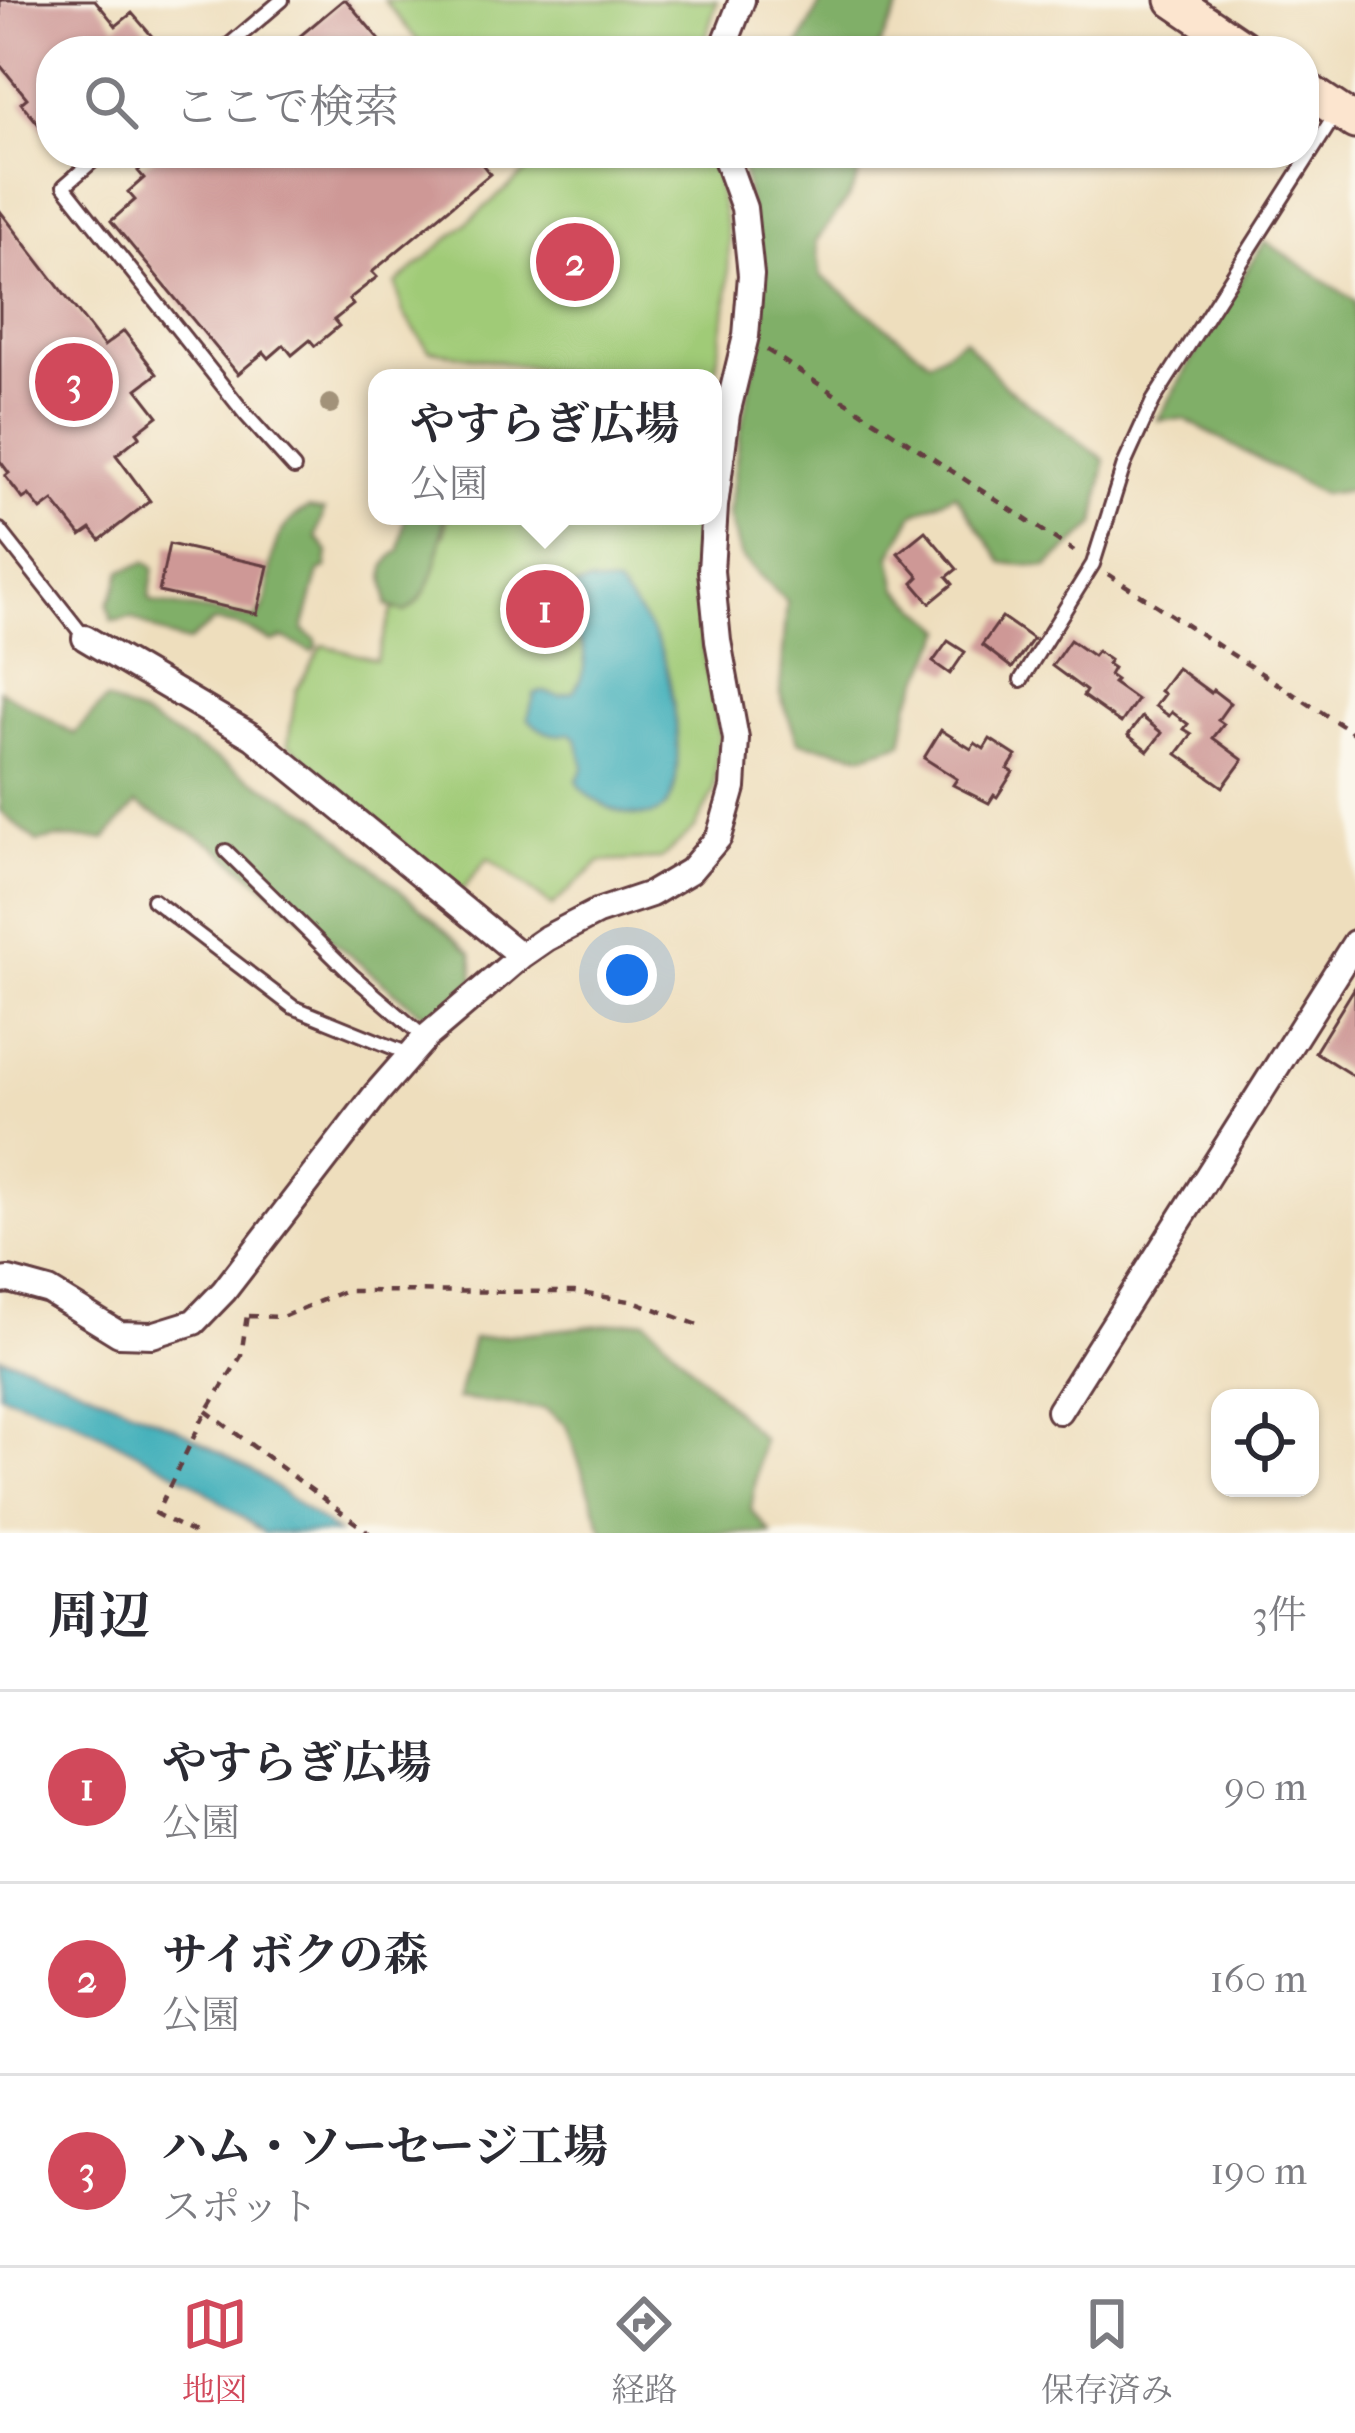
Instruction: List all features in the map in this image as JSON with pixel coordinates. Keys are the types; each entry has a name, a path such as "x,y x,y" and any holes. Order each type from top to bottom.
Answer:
{"street":[{"path":"728,36 742,0"},
{"path":"1173,0 1226,36"},
{"path":"1319,98 1346,117"},
{"path":"722,452 746,336 751,274 744,208 729,168"},
{"path":"0,1281 49,1292 119,1334 152,1335 194,1322 224,1291 417,1046 548,938 598,911 651,894 691,871 719,837 733,788 736,739 718,641 711,571 714,525"},
{"path":"85,638 253,737 521,956"},
{"path":"1059,1411 1355,943"}],"lane":[{"path":"240,36 282,0"},
{"path":"1319,157 1346,117"},
{"path":"84,168 64,185 246,416 294,468"},
{"path":"1021,680 1093,564 1124,465 1154,401 1312,168"},
{"path":"0,530 85,638"},
{"path":"226,851 417,1046"},
{"path":"153,900 293,1007 417,1046"}],"path":[{"path":"746,336 1355,734"},
{"path":"224,1291 248,1316 282,1317 344,1291 574,1292 636,1302 701,1326"},
{"path":"194,1533 156,1514 205,1412 242,1356 248,1316"},
{"path":"205,1412 369,1533"}],"green space":[{"path":"384,0 717,0 706,36 414,36"},
{"path":"822,0 903,0 885,36 804,36"},
{"path":"523,168 714,168 729,241 728,296 716,369 542,369 429,350 403,313 396,284 526,172"},
{"path":"742,168 860,168 853,188 816,241 821,276 930,361 964,339 1006,387 1105,460 1095,525 1047,567 1003,563 955,494 914,514 891,555 898,589 945,630 910,701 902,743 864,755 798,742 780,694 787,602 741,557 729,515 762,325"},
{"path":"1265,241 1355,301 1352,490 1322,494 1184,419 1158,420"},
{"path":"308,508 324,511 316,537 328,552 303,630 316,640 312,652 284,638 272,642 222,623 213,622 188,642 132,618 112,621 108,604 121,571 146,562 154,568 149,598 153,602 255,619 267,596 280,536"},
{"path":"404,525 443,525 429,582 405,612 387,606 384,575 387,563 400,550"},
{"path":"446,525 697,525 692,573 720,735 714,791 695,828 661,859 600,862 552,906 488,858 460,893 288,744 296,690 323,645 376,660 417,533 444,535"},
{"path":"0,690 74,734 106,700 316,816 472,954 474,981 436,1014 421,1013 214,845 136,804 105,839 37,842 0,811"},
{"path":"646,1320 762,1439 751,1510 771,1533 604,1533 566,1425 545,1409 457,1399 473,1339"}],"water":[{"path":"545,582 563,590 589,583 617,586 659,646 674,704 678,754 672,795 655,814 630,814 591,797 577,780 584,767 577,739 570,733 547,732 528,718 535,693 560,696 573,692 584,664 582,645 570,630 560,624 545,632 541,621 526,615"},
{"path":"0,1357 177,1428 257,1474 338,1533 264,1533 192,1481 66,1416 0,1394"}],"building":[{"path":"0,0 95,0 116,26 132,13 152,36 36,36 36,121 21,103 27,98 0,65"},
{"path":"346,0 376,36 300,36"},
{"path":"485,168 490,174 372,272 377,277 349,299 353,305 334,320 339,326 315,346 310,340 292,355 284,345 269,358 264,352 238,374 111,221 135,200 128,192 144,178 138,171"},
{"path":"0,211 104,346 124,331 157,374 137,389 158,416 116,455 150,501 100,540 91,529 81,536 53,501 41,510 29,495 23,499 0,461"},
{"path":"925,531 957,569 947,577 953,584 930,603 913,583 919,577 898,553"},
{"path":"169,544 268,566 257,614 159,592"},
{"path":"1002,617 1033,639 1012,668 982,645"},
{"path":"1070,640 1093,656 1097,651 1110,660 1113,683 1137,700 1121,723 1052,666"},
{"path":"948,641 965,652 950,674 933,662"},
{"path":"1177,668 1230,703 1218,720 1224,724 1213,738 1243,760 1223,787 1177,754 1192,734 1184,729 1188,724 1155,706"},
{"path":"1142,717 1162,733 1148,751 1128,735"},
{"path":"941,730 971,749 975,743 984,749 990,739 1016,756 1008,769 1013,772 989,803 953,785 957,779 924,758"},
{"path":"1355,987 1355,1077 1315,1052"}],"place":[{"name":"サイボクの森","path":"575,262"},
{"name":"ハム・ソーセージ工場","path":"74,382"},
{"name":"やすらぎ広場","path":"545,609"}]}
